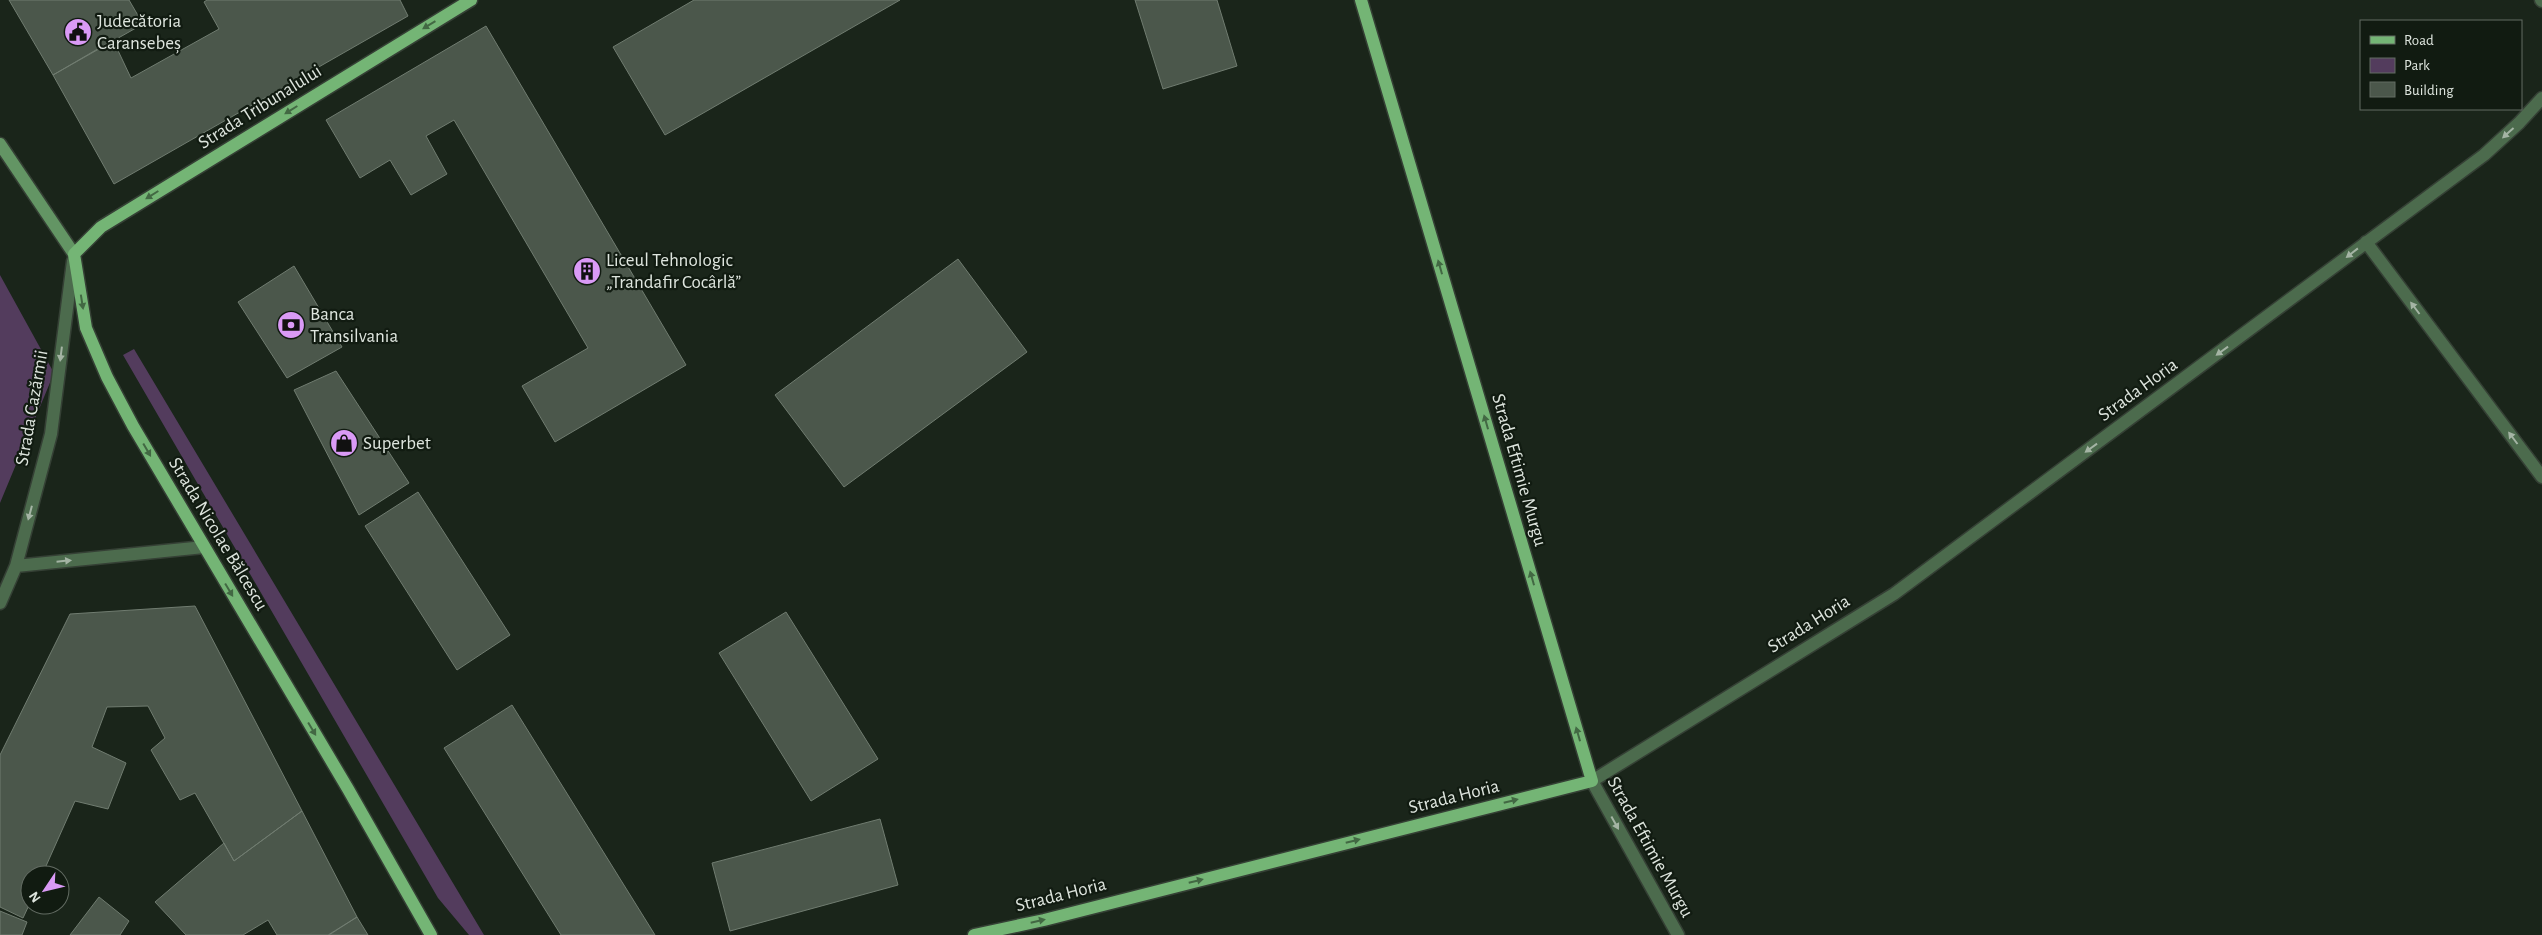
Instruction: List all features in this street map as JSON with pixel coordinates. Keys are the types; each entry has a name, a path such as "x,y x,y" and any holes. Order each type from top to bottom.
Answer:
{"main road":[{"name":"Strada Tribunalului","path":"74,254 102,227 471,0"},
{"name":"Strada Eftimie Murgu","path":"1361,0 1592,781"},
{"name":"Strada Nicolae Bălcescu","path":"74,254 86,328 107,377 204,547 348,789 431,935"},
{"name":"Strada Horia","path":"974,935 1044,920 1592,781"}],"street":[{"name":"Strada Horia","path":"1592,781 1894,594 2289,302 2366,242 2484,155 2519,124 2542,98"},
{"name":"Strada Nicolae Bălcescu","path":"0,144 74,254"},
{"path":"2366,242 2542,477"},
{"name":"Strada Cazărmii","path":"0,603 3,587 16,566 51,434 74,254"},
{"path":"16,566 204,547"},
{"name":"Strada Eftimie Murgu","path":"1592,781 1678,935"}],"green space":[{"path":"0,275 54,373 0,503"},
{"path":"134,349 484,935 469,935 438,898 123,355"}],"building":[{"name":"Judecătoria Caransebeș","path":"9,0 129,0 143,24 53,75"},
{"path":"207,0 400,0 408,16 114,184 53,75 113,40 131,78 219,29 204,2"},
{"path":"694,0 900,0 665,135 613,47"},
{"path":"1135,0 1217,0 1237,66 1163,89"},
{"name":"Liceul Tehnologic „Trandafir Cocârlă”","path":"486,26 686,365 555,442 522,386 588,348 454,120 426,136 447,174 411,195 390,160 360,178 326,120"},
{"path":"958,259 1027,352 844,487 775,395"},
{"name":"Banca Transilvania","path":"294,266 342,347 287,378 238,302"},
{"path":"336,371 409,483 359,515 294,390"},
{"path":"418,492 510,635 457,670 365,526"},
{"path":"195,606 302,811 234,861 195,793 180,800 151,750 165,738 148,706 107,707 92,747 126,763 108,809 75,801 46,865 20,865 20,915 24,915 23,918 0,907 0,755 70,614"},
{"path":"786,612 878,759 811,801 719,653"},
{"path":"512,705 655,935 561,935 444,748"},
{"path":"302,811 357,917 328,935 277,935 268,920 243,935 186,935 155,902 224,843 234,861"},
{"path":"880,819 898,885 730,931 712,863"},
{"path":"99,897 129,921 120,935 70,935"},
{"path":"0,911 27,922 22,935 0,935"},
{"path":"357,917 368,935 329,935"}],"place":[{"name":"Judecătoria Caransebeș","path":"78,32"},
{"name":"Liceul Tehnologic „Trandafir Cocârlă”","path":"587,271"},
{"name":"Banca Transilvania","path":"291,325"},
{"name":"Superbet","path":"344,443"}]}
